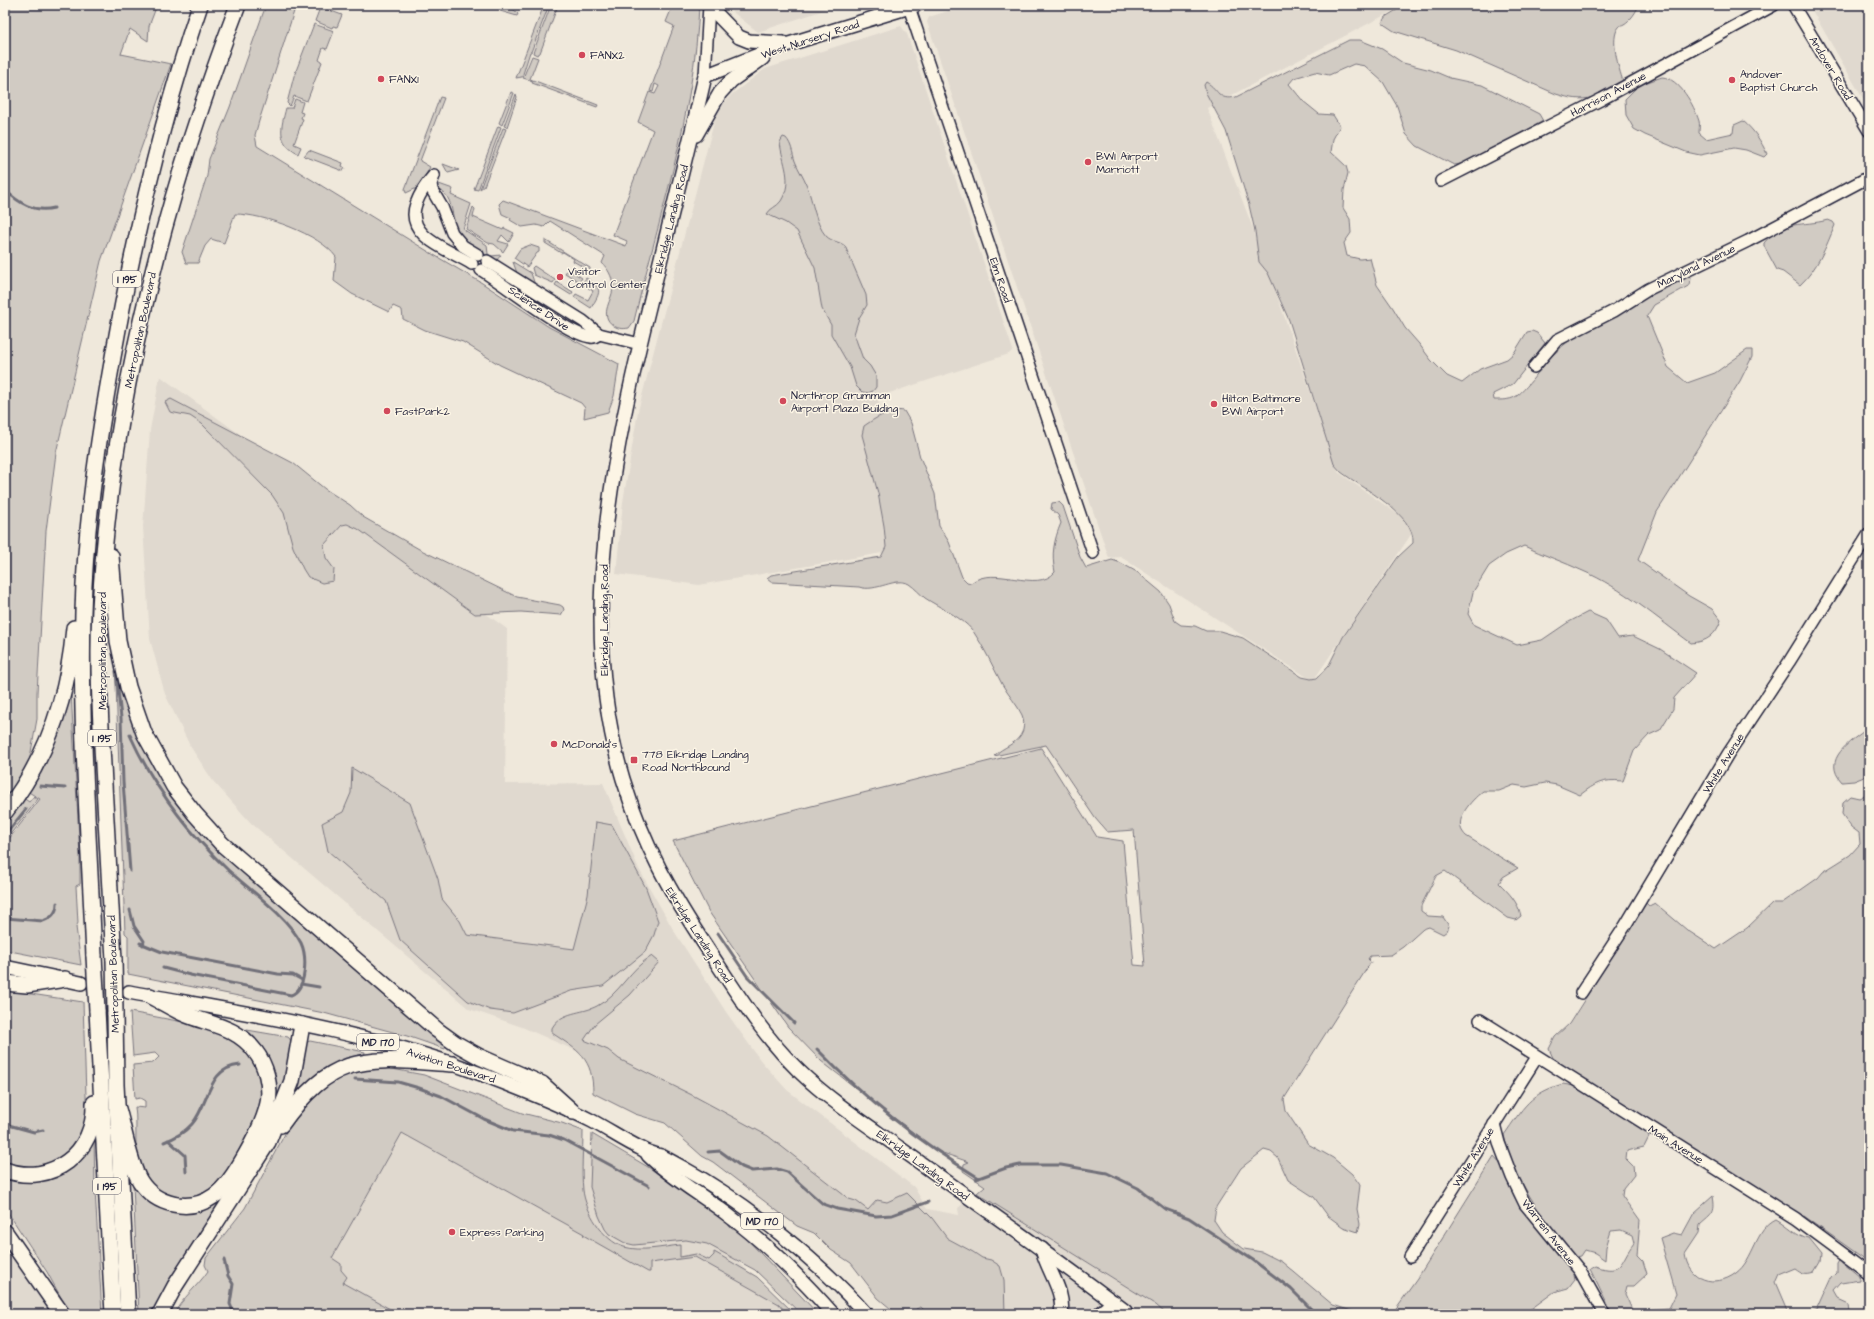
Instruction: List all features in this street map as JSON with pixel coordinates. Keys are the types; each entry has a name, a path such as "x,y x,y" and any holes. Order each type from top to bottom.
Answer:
{"highway":[{"name":"Metropolitan Boulevard","path":"113,1314 101,1059 94,956 82,681 83,610 89,514 102,420 124,295 161,136 183,55 200,5"},
{"name":"Metropolitan Boulevard","path":"128,1314 118,1109 114,960 100,679 100,610 107,516 119,424 145,300 163,230 215,65 238,5"},
{"path":"107,516 114,581 117,636 128,687 138,718 151,748 166,775 188,806 207,829 232,853 437,1030 455,1044 542,1084 574,1112"},
{"path":"5,812 22,790 38,763 57,718 68,676 77,594 86,560"},
{"path":"5,983 26,985 66,980"},
{"path":"118,1109 132,1164 139,1180 148,1191 158,1199 170,1204 183,1206 209,1200 225,1187 247,1150 265,1112 268,1095 267,1077 262,1061 247,1042 229,1029 186,1014 150,996"},
{"path":"268,1142 292,1081 302,1025"},
{"path":"5,1170 22,1174 50,1170 68,1161 82,1148 93,1126 94,1083 101,1059"},
{"path":"160,1314 174,1286 268,1142 310,1089 328,1075 344,1067 375,1060 453,1064"},
{"path":"5,1232 62,1314"}],"main road":[{"path":"709,5 739,37 750,41 793,43"},
{"name":"West Nursery Road","path":"705,76 776,48 912,6"},
{"path":"689,147 720,93 731,81 776,48"},
{"name":"Elkridge Landing Road","path":"705,76 689,147 625,403 613,470 604,537 602,630 604,681 612,735 623,778 654,860 678,906 772,1042 798,1070 856,1116 1042,1249 1114,1302 1125,1313"},
{"path":"5,967 81,983"},
{"name":"Aviation Boulevard","path":"129,992 302,1025 404,1049 453,1064 532,1093 574,1112 643,1150 661,1156 685,1168 753,1214 811,1260 866,1314"},
{"name":"Aviation Boulevard","path":"643,1150 655,1162 729,1216 767,1247 833,1314"},
{"path":"1042,1249 1047,1266 1059,1290 1062,1301 1061,1314"},
{"path":"1099,1314 1114,1302"}],"street":[{"name":"Elkridge Landing Road","path":"705,76 709,5"},
{"name":"Harrison Avenue","path":"1441,181 1602,99 1774,5"},
{"name":"Andover Road","path":"1793,5 1869,131"},
{"name":"Elm Road","path":"912,6 1094,553"},
{"name":"Science Drive","path":"479,262 452,233 440,202 432,190 431,184 434,175 425,186 414,210 413,216 416,227 428,238 479,262 582,320 599,334 640,344"},
{"name":"Maryland Avenue","path":"1534,367 1557,340 1614,311 1649,289 1748,241 1869,177"},
{"name":"White Avenue","path":"1581,993 1625,926 1728,754 1789,662 1869,534"},
{"name":"Main Avenue","path":"1480,1020 1796,1219 1869,1273"},
{"name":"White Avenue","path":"1410,1257 1537,1057"},
{"name":"Warren Avenue","path":"1494,1124 1499,1143 1512,1177 1525,1204 1580,1270 1604,1314"}],"shaded area":[{"path":"5,5 157,5 149,26 148,41 130,29 121,54 171,64 101,261 56,453 46,531 37,693 37,719 29,763 5,807"},
{"path":"266,5 296,5 255,135 257,146 482,283 549,327 619,364 614,396 608,412 584,418 585,408 581,403 500,365 463,342 425,330 403,319 402,310 393,306 389,312 352,294 334,281 336,257 317,241 290,227 260,217 235,214 224,243 211,239 205,246 198,263 186,263 182,252 207,176 209,159 230,107"},
{"path":"321,5 327,5 326,9 342,15 337,27 333,26 332,28 315,21"},
{"path":"544,5 549,5 530,52 522,77 516,78"},
{"path":"551,5 558,5 540,53 537,55 533,53"},
{"path":"673,5 699,5 691,85 674,164 634,321 629,328 623,329 614,326 607,317 606,312 613,291 613,285 609,273 602,263 605,256 550,221 544,227 536,225 522,227 510,220 511,218 502,214 499,204 503,200 626,246 627,241 613,235 653,130 638,122 649,92 655,94 659,86 655,84 653,92 650,91 674,26 666,22"},
{"path":"730,5 839,5 758,32 730,10"},
{"path":"967,5 1404,5 1207,108 1262,252 1338,472 1416,527 1313,681 1121,557 1109,558 927,22 929,17"},
{"path":"1405,5 1639,5 1631,18 1620,26 1616,32 1616,54 1623,81 1599,95 1591,98 1576,99 1556,94 1456,50 1394,31 1382,23 1385,17"},
{"path":"1809,5 1869,5 1869,109 1828,38"},
{"path":"503,7 513,9 518,14 517,16 500,11"},
{"path":"314,24 334,31 327,49 323,48 319,60 322,62 307,101 294,96 290,106 287,103 294,76"},
{"path":"901,26 907,34 1013,350 1009,354 877,397 916,541 899,550 699,585 616,574 623,502 638,411 717,111 731,95 765,69"},
{"path":"1349,40 1360,40 1382,49 1403,63 1431,70 1450,78 1482,85 1539,114 1543,121 1467,163 1454,165 1417,146 1406,134 1397,106 1383,82 1365,66 1354,64 1329,75 1315,72 1294,78 1289,84 1303,101 1319,114 1333,115 1340,126 1333,139 1331,152 1346,166 1348,173 1344,190 1343,208 1350,219 1351,233 1344,243 1347,256 1360,259 1370,258 1377,285 1405,328 1431,360 1447,376 1462,383 1480,369 1507,359 1514,353 1527,332 1532,331 1537,333 1545,343 1513,384 1493,394 1494,400 1513,398 1524,389 1554,354 1568,341 1617,309 1687,276 1691,278 1690,285 1654,305 1647,316 1668,367 1687,383 1715,373 1747,350 1752,350 1752,357 1740,381 1657,512 1638,560 1689,596 1712,609 1721,620 1714,634 1702,641 1691,643 1625,594 1576,568 1524,546 1506,554 1489,566 1473,592 1468,614 1474,625 1517,645 1542,640 1567,623 1588,612 1606,620 1618,638 1633,636 1660,649 1696,673 1674,698 1673,709 1660,730 1649,735 1634,751 1623,781 1604,781 1591,787 1580,795 1557,785 1545,783 1526,787 1514,785 1499,791 1483,791 1467,807 1460,823 1464,834 1518,868 1503,877 1499,883 1510,894 1520,911 1521,916 1516,920 1508,918 1445,871 1436,876 1421,906 1421,911 1428,916 1443,917 1449,926 1447,931 1443,934 1429,927 1423,929 1403,947 1391,955 1370,956 1368,959 1371,962 1284,1099 1286,1111 1308,1144 1333,1158 1352,1174 1360,1185 1357,1209 1360,1224 1358,1232 1343,1227 1328,1216 1314,1197 1288,1180 1278,1158 1271,1152 1264,1150 1241,1168 1216,1207 1214,1220 1222,1232 1244,1249 1262,1252 1282,1262 1333,1305 1361,1314 1166,1314 1156,1305 977,1193 985,1186 963,1171 964,1164 969,1162 937,1151 821,1061 788,1027 709,912 673,841 1041,748 1097,837 1123,841 1134,965 1145,966 1134,830 1107,832 1095,818 1046,745 994,756 1018,739 1023,730 1024,724 1018,707 1002,684 973,631 963,621 925,598 913,587 904,582 865,588 772,582 767,578 771,575 881,557 886,547 884,526 878,493 862,435 864,426 878,417 899,410 904,411 911,423 920,457 935,494 939,526 949,542 962,577 967,582 971,583 980,578 991,576 1038,580 1047,578 1055,572 1053,559 1054,547 1061,523 1058,515 1051,509 1052,503 1059,502 1063,506 1080,557 1086,568 1112,560 1121,563 1137,572 1161,592 1169,604 1175,621 1181,625 1195,626 1206,631 1220,631 1243,638 1302,677 1311,679 1317,678 1329,665 1343,637 1398,557 1413,543 1412,533 1406,522 1397,512 1341,472 1334,464 1289,320 1268,273 1259,262 1255,231 1249,205 1226,131 1206,93 1204,85 1206,82 1211,85 1222,96 1230,98 1236,97"},
{"path":"532,56 538,58 530,79 598,105 597,107 532,83 533,81 523,78"},
{"path":"1662,77 1674,82 1690,100 1699,121 1699,133 1706,139 1733,133 1734,125 1743,121 1757,136 1767,154 1764,157 1746,150 1734,148 1700,155 1686,152 1634,129 1626,115 1625,99 1639,85"},
{"path":"511,92 514,93 502,125 499,123"},
{"path":"516,94 517,97 507,127 504,126"},
{"path":"440,97 444,98 420,161 430,167 419,187 406,193 405,189"},
{"path":"295,99 303,102 300,112 303,113 301,118 303,119 294,144 301,147 298,154 286,145 282,134 286,108 292,108"},
{"path":"498,126 501,127 478,190 474,189"},
{"path":"503,128 506,129 484,186 480,189"},
{"path":"783,137 786,138 791,146 795,161 807,186 822,231 828,238 845,246 866,295 867,305 859,318 854,334 863,359 870,366 876,376 876,387 873,391 868,393 862,392 856,386 850,367 831,334 831,325 822,309 815,268 797,231 786,223 767,214 781,201 787,186 786,172 780,142"},
{"path":"309,150 343,163 342,166 345,168 343,171 304,156"},
{"path":"443,164 459,170 448,173"},
{"path":"436,183 453,189 451,195 471,204 463,229 487,245 488,254 491,256 501,255 496,261 463,240 457,230 450,203 443,192 437,188"},
{"path":"473,207 475,209 473,217 503,230 504,228 514,233 509,242 502,235 498,241 508,244 503,252 494,244 488,243 466,229"},
{"path":"1828,220 1833,222 1835,225 1817,264 1800,285 1783,272 1777,270 1764,246 1764,243 1771,235 1778,230 1793,225"},
{"path":"545,240 590,268 590,271 573,261 574,259 563,252 561,253 545,243"},
{"path":"530,245 539,248 539,252 527,267 514,258 520,249"},
{"path":"513,262 531,273 535,285 517,273"},
{"path":"534,266 555,280 553,283 534,275 532,268"},
{"path":"568,269 582,278 579,282 565,273"},
{"path":"586,278 598,288 599,291 591,308 574,297 576,294 588,300 593,291 582,284"},
{"path":"557,282 573,292 571,295 555,285"},
{"path":"160,376 507,629 505,784 603,783 639,869 674,931 726,1012 761,1061 787,1090 914,1187 927,1209 959,1215 958,1208 977,1192 1156,1305 1167,1314 917,1314 901,1294 590,1057 522,1027 469,1009 251,823 213,781 190,746 165,694 150,639 143,527 150,430"},
{"path":"171,399 293,463 325,489 350,505 363,517 419,549 517,597 560,605 564,610 561,615 521,612 475,614 358,529 347,524 342,525 324,545 326,558 334,569 333,581 322,583 308,577 293,547 284,513 272,495 202,424 190,416 170,412 165,402"},
{"path":"115,657 164,781 446,1044 445,1049 407,1036 324,1013 128,974 128,936 125,933"},
{"path":"71,691 80,857 80,884 76,886 78,923 76,927 81,965 5,950 5,844 40,799 27,791"},
{"path":"1868,728 1869,775 1854,781 1842,782 1836,774 1836,758 1846,745"},
{"path":"352,768 410,803 438,879 442,899 460,921 467,935 574,949 588,895 596,822 612,825 646,888 658,921 654,935 645,952 603,986 571,991 513,1013 490,1010 468,1001 400,940 386,901 328,851 322,823 343,812 351,793"},
{"path":"1869,793 1869,1262 1804,1216 1803,1217 1554,1060 1549,1049 1555,1037 1569,1024 1646,903 1649,906 1655,903 1687,930 1716,949 1747,928 1773,903 1782,903 1818,878 1823,872 1850,855 1860,844 1859,833 1851,827 1842,814 1843,802 1850,796 1859,798"},
{"path":"34,796 38,799 5,841 5,818 22,797 29,802"},
{"path":"652,956 659,962 630,995 595,1024 584,1040 608,1050 619,1059 694,1096 768,1136 849,1199 856,1201 868,1210 877,1200 887,1202 907,1193 932,1218 947,1238 982,1258 991,1260 1000,1266 1004,1280 1005,1314 928,1314 921,1307 916,1309 914,1314 897,1314 878,1298 851,1263 831,1250 814,1233 797,1226 713,1162 702,1156 665,1123 635,1114 593,1093 590,1071 587,1063 583,1057 570,1045 552,1033 552,1028 566,1016 591,1009 605,1001 619,988 637,967"},
{"path":"5,990 83,1002 87,1127 68,1154 47,1165 27,1168 5,1163"},
{"path":"130,1012 215,1028 214,1032 236,1043 245,1051 258,1069 262,1091 260,1104 254,1121 223,1178 208,1192 199,1196 181,1198 162,1193 147,1181 139,1166 136,1149 135,1107 145,1108 145,1101 140,1098 135,1099 133,1065 153,1063 159,1057 155,1053 133,1056"},
{"path":"247,1030 288,1037 293,1043 283,1094 156,1314 139,1314 133,1185 145,1197 216,1201 275,1081 272,1066 266,1052"},
{"path":"310,1041 365,1052 364,1057 292,1101 305,1043"},
{"path":"387,1068 424,1075 522,1113 562,1123 583,1131 582,1175 584,1198 591,1215 602,1232 616,1244 624,1247 652,1249 680,1245 680,1257 696,1254 709,1260 714,1255 714,1252 757,1277 795,1314 787,1314 779,1304 695,1257 650,1263 650,1272 648,1272 583,1235 584,1234 402,1133 332,1258 341,1264 341,1270 347,1277 343,1283 399,1314 174,1314 177,1308 208,1271 205,1265 206,1258 245,1208 294,1117 318,1091 348,1070"},
{"path":"1563,1084 1574,1086 1646,1130 1649,1137 1644,1147 1627,1151 1626,1159 1633,1166 1634,1175 1623,1189 1622,1196 1640,1221 1637,1255 1643,1261 1647,1274 1634,1286 1627,1286 1625,1294 1634,1314 1612,1314 1590,1269 1595,1266 1604,1269 1611,1269 1620,1265 1634,1243 1632,1235 1621,1230 1611,1231 1606,1247 1605,1260 1595,1253 1585,1250 1581,1256 1576,1257 1547,1224 1510,1161 1504,1135 1528,1103 1543,1092"},
{"path":"325,1104 578,1149 622,1175 714,1239 793,1314 191,1314"},
{"path":"592,1134 648,1167 728,1223 732,1229 735,1229 745,1237 818,1314 801,1314 755,1270 707,1244 686,1240 634,1245 625,1243 609,1234 599,1216 590,1187"},
{"path":"94,1140 95,1189 102,1314 70,1314 47,1272 5,1208 5,1175 84,1155"},
{"path":"1494,1156 1498,1160 1518,1203 1573,1270 1575,1279 1568,1288 1554,1292 1524,1314 1392,1314 1417,1279"},
{"path":"1713,1196 1714,1207 1712,1213 1700,1225 1699,1233 1685,1254 1687,1263 1691,1270 1697,1276 1711,1281 1728,1278 1742,1267 1763,1230 1776,1219 1796,1233 1808,1238 1821,1254 1820,1262 1814,1272 1804,1273 1795,1268 1778,1275 1774,1284 1786,1312 1790,1314 1643,1314 1645,1310 1669,1308 1676,1294 1660,1238 1673,1233 1682,1235 1694,1213"},
{"path":"5,1242 61,1314 5,1314"},
{"path":"1840,1257 1842,1262 1860,1277 1860,1280 1841,1283 1834,1291 1838,1298 1849,1303 1850,1311 1843,1314 1834,1312 1832,1314 1804,1314 1817,1311 1832,1278 1837,1273 1837,1262"}],"waterway":[{"path":"5,190 27,206 40,209 54,208"},
{"path":"116,671 121,718 123,782 130,871"},
{"path":"130,735 149,772 172,807 213,855 228,870 268,904 286,923 301,943 305,964 303,979 300,986 296,992 291,995 190,975 163,968"},
{"path":"40,786 65,788"},
{"path":"5,835 26,809"},
{"path":"5,918 43,921 53,915 56,910 57,903"},
{"path":"130,910 134,926 144,941 143,945"},
{"path":"718,933 747,976 794,1023"},
{"path":"140,943 162,952 278,974 293,975 302,980"},
{"path":"301,984 319,987"},
{"path":"817,1049 855,1086 894,1119 956,1164 979,1178"},
{"path":"164,1142 179,1135 192,1124 198,1116 215,1079 229,1068 240,1065"},
{"path":"355,1079 398,1082 419,1088 441,1096 484,1119 513,1131 549,1135 564,1140 649,1186"},
{"path":"5,1124 34,1132 43,1130"},
{"path":"168,1140 185,1155 186,1172"},
{"path":"708,1152 720,1151 742,1167 752,1171 777,1169 787,1172 823,1204 837,1209 876,1216 892,1215 928,1202"},
{"path":"976,1179 1006,1168 1020,1165 1061,1165 1107,1173 1138,1188 1165,1209 1189,1218 1253,1260 1291,1289 1316,1314"},
{"path":"224,1260 228,1276 233,1284 230,1304 233,1311 238,1314"}],"tunnel":[{"path":"87,984 129,992"}],"place":[{"name":"FANX2","path":"582,55"},
{"name":"FANX1","path":"381,79"},
{"name":"Andover Baptist Church","path":"1732,80"},
{"name":"BWI Airport Marriott","path":"1088,162"},
{"name":"Visitor Control Center","path":"560,277"},
{"name":"Northrop Grumman Airport Plaza Building","path":"783,401"},
{"name":"Hilton Baltimore BWI Airport","path":"1214,404"},
{"name":"FastPark2","path":"387,411"},
{"name":"McDonald's","path":"554,744"},
{"name":"778 Elkridge Landing Road Northbound","path":"634,760"},
{"name":"Express Parking","path":"452,1232"}]}
